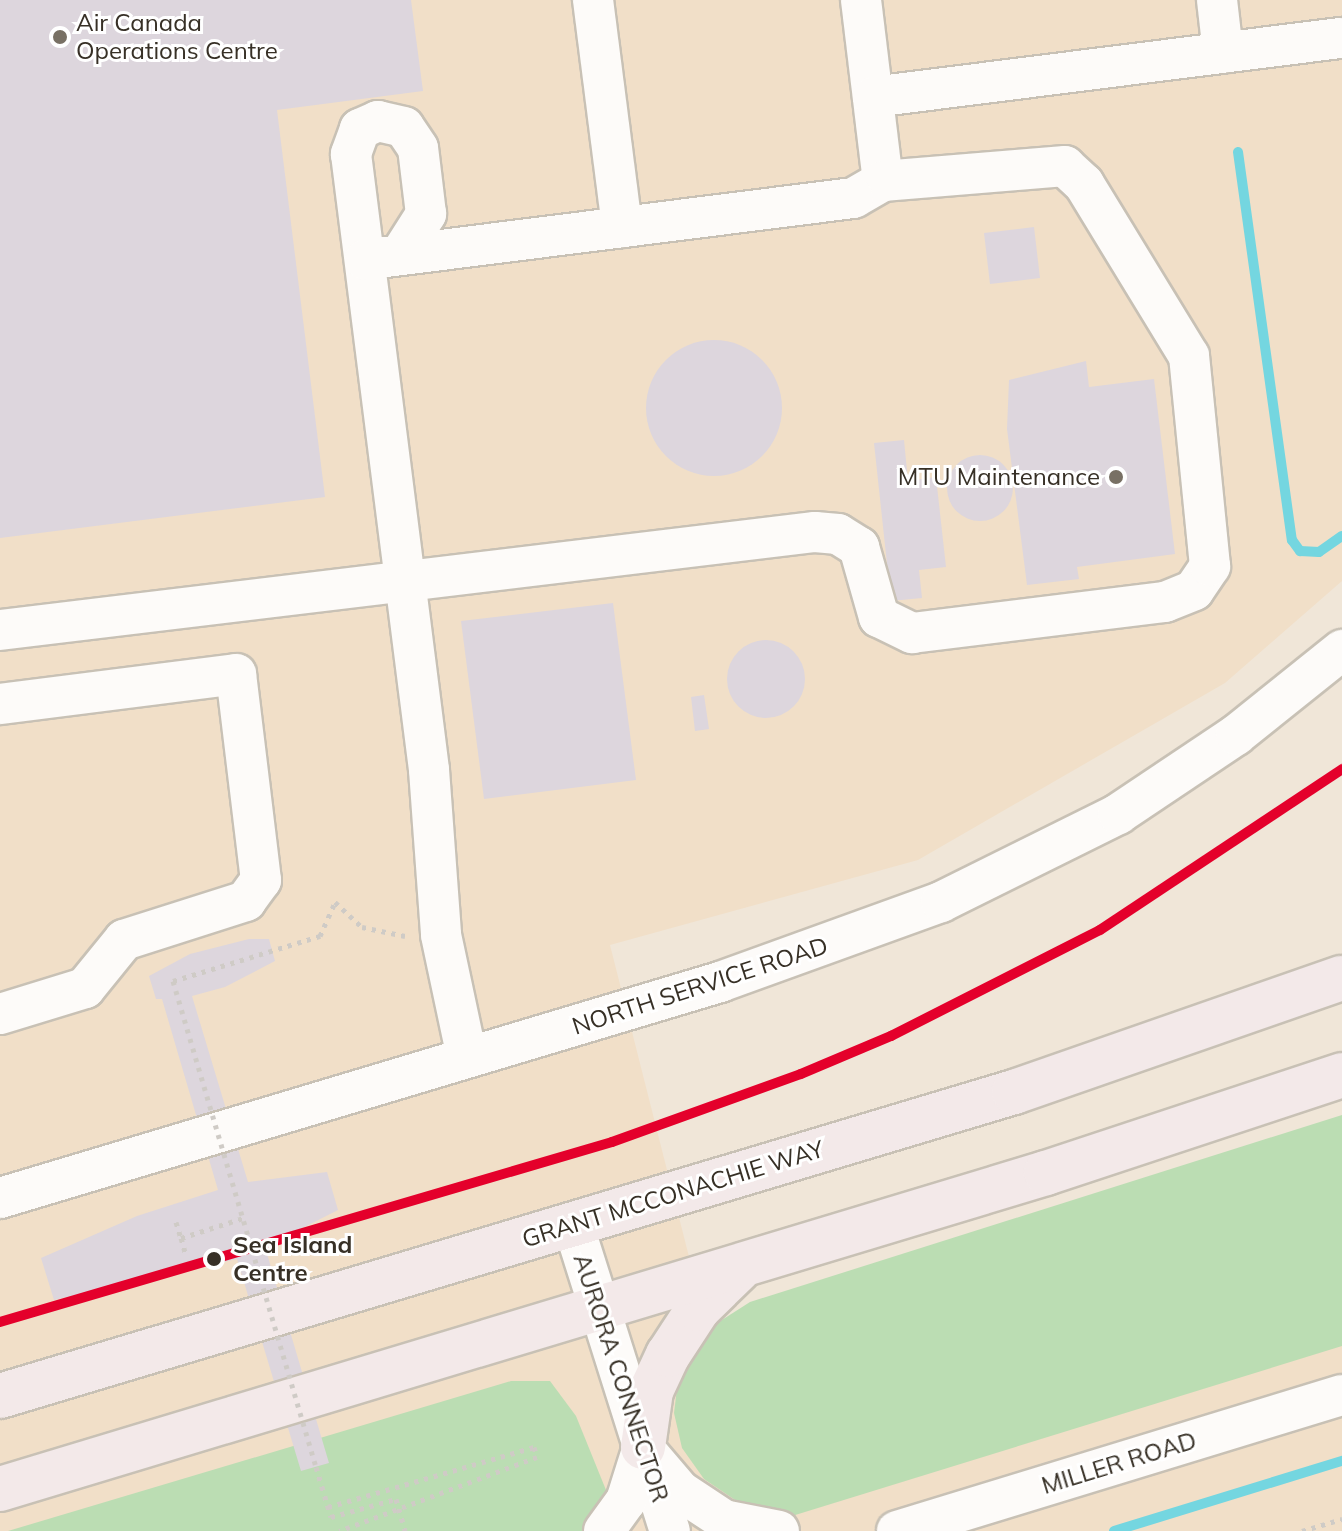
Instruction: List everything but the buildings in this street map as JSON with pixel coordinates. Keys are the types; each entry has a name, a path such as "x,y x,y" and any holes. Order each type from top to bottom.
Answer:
{"main road":[{"name":"GRANT MCCONACHIE WAY","path":"0,1396 1014,1092 1342,978"},
{"path":"0,1489 745,1263 1342,1075"},
{"path":"643,1447 651,1391 668,1355 698,1309 745,1263"}],"street":[{"path":"593,0 622,227"},
{"path":"861,0 883,181"},
{"path":"1217,0 1223,53"},
{"path":"873,97 1342,38"},
{"path":"0,630 406,579 815,532 838,534 859,547 879,617 900,631 1165,602 1194,590 1208,572 1213,550 1189,356 1084,184 1055,163 883,181 853,198 382,258 406,579 441,935 467,1057"},
{"name":"NORTH SERVICE ROAD","path":"0,1198 720,982 941,902 1154,792 1342,650"},
{"path":"0,704 236,674 261,880 246,901 124,940 85,988 0,1014"},
{"name":"AURORA CONNECTOR","path":"573,1224 670,1531"},
{"name":"MILLER ROAD","path":"897,1531 1342,1395"},
{"path":"604,1531 626,1501 643,1447"},
{"path":"643,1447 680,1491 724,1520 779,1531"}],"path":[{"path":"405,1531 396,1499 331,1517 173,981 320,936 335,902 362,927 418,939 441,935"},
{"path":"181,1238 243,1218"},
{"path":"176,1222 186,1255"},
{"path":"328,1507 534,1447 537,1457 339,1531"},
{"path":"1302,1531 1342,1519"}],"shaded area":[{"path":"0,0 1342,0 1342,581 1225,683 918,860 610,945 740,1458 1342,1273 1342,1531 0,1531"}],"green space":[{"path":"1342,1115 1342,1346 792,1516 750,1510 704,1479 682,1448 674,1413 680,1364 714,1325 750,1302"},
{"path":"511,1381 550,1381 576,1416 608,1495 584,1531 8,1531"}],"waterway":[{"path":"1238,152 1292,540 1300,551 1319,552 1342,536"},
{"path":"1114,1531 1342,1461"}],"transit line":[{"path":"0,1322 612,1142 801,1074 891,1036 1100,930 1342,769"}],"place":[{"name":"Air Canada Operations Centre","path":"60,37"},
{"name":"MTU Maintenance","path":"1116,477"},
{"name":"Sea Island Centre","path":"214,1259"}]}
